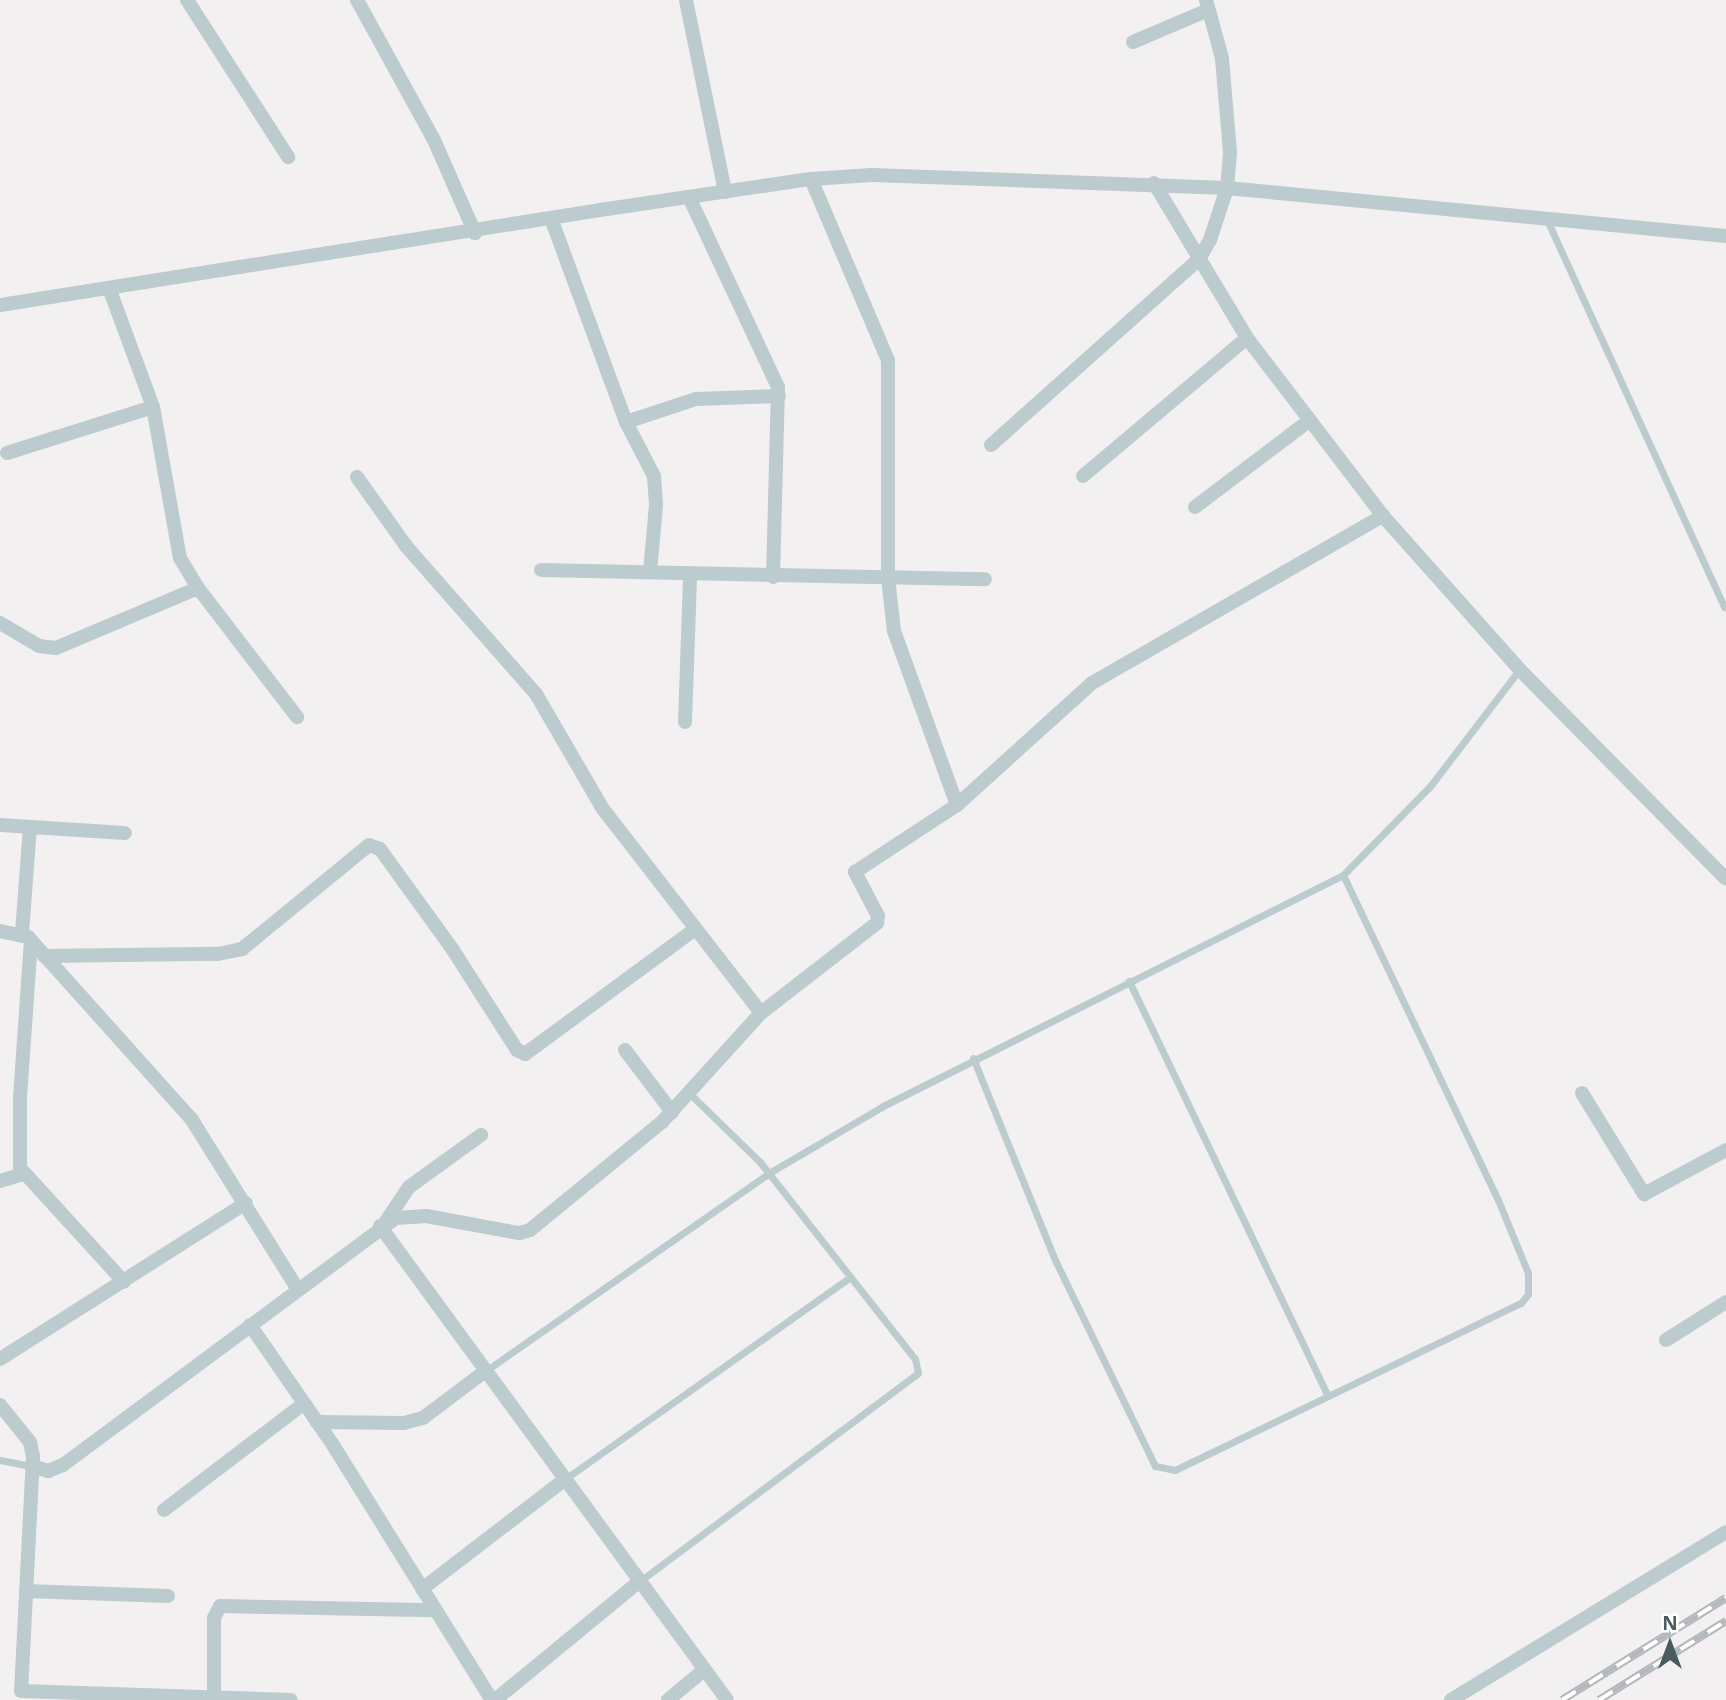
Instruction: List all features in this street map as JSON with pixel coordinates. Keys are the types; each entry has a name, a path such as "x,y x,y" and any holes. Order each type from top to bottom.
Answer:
{"street":[{"path":"187,0 288,157"},
{"path":"357,0 434,140 475,233"},
{"path":"686,0 725,192"},
{"path":"990,445 1199,259 1215,228 1227,188 1228,102 1207,5 1133,41"},
{"path":"0,305 811,179 933,174 1227,188 1726,236"},
{"path":"811,179 888,360 888,578 896,639 957,805"},
{"path":"1154,183 1247,338 1383,516 1520,670 1723,870"},
{"path":"689,197 760,344 779,396 773,578"},
{"path":"552,221 626,422 649,463 656,490 650,572"},
{"path":"109,288 153,407 177,547 198,587 297,716"},
{"path":"1083,476 1247,338"},
{"path":"626,422 696,400 779,396"},
{"path":"7,453 153,407"},
{"path":"1195,507 1310,420"},
{"path":"357,477 406,546 536,694 603,809 761,1013"},
{"path":"32,1466 55,1470 382,1225 407,1216 426,1216 519,1233 530,1230 672,1112 761,1013 879,920 855,872 957,805 1047,719 1092,684 1383,516"},
{"path":"541,570 773,578 985,579"},
{"path":"685,722 690,576"},
{"path":"0,623 39,646 56,648 198,587"},
{"path":"0,825 125,833"},
{"path":"30,827 20,1097 23,1174 124,1282"},
{"path":"44,956 218,954 242,949 369,845 380,849 453,950 517,1050 525,1054 695,929"},
{"path":"0,931 27,936 192,1120 297,1288"},
{"path":"625,1050 672,1112"},
{"path":"1582,1093 1644,1194 1726,1150"},
{"path":"382,1225 409,1188 481,1135"},
{"path":"0,1181 23,1174"},
{"path":"0,1359 246,1203"},
{"path":"382,1225 484,1373 727,1700"},
{"path":"1666,1340 1726,1302"},
{"path":"250,1325 317,1422 493,1700 640,1581"},
{"path":"317,1422 404,1423 423,1418 484,1373"},
{"path":"164,1510 303,1404"},
{"path":"0,1405 30,1442 32,1466 21,1695 291,1700"},
{"path":"422,1588 563,1481"},
{"path":"1451,1700 1726,1532"},
{"path":"26,1591 168,1596"},
{"path":"214,1697 214,1618 220,1606 436,1610"},
{"path":"668,1700 704,1670"}],"lane":[{"path":"1547,220 1724,607"},
{"path":"484,1373 769,1173 973,1058 1343,876 1431,785 1520,670"},
{"path":"973,1058 1056,1262 1155,1466 1175,1470 1521,1303 1530,1285 1498,1199 1343,876"},
{"path":"1129,981 1328,1396"},
{"path":"640,1581 918,1373 915,1359 769,1173 690,1094"},
{"path":"563,1481 850,1277"},
{"path":"0,1460 32,1466"}],"railway":[{"path":"1562,1700 1726,1598"},
{"path":"1599,1700 1726,1621"}]}
